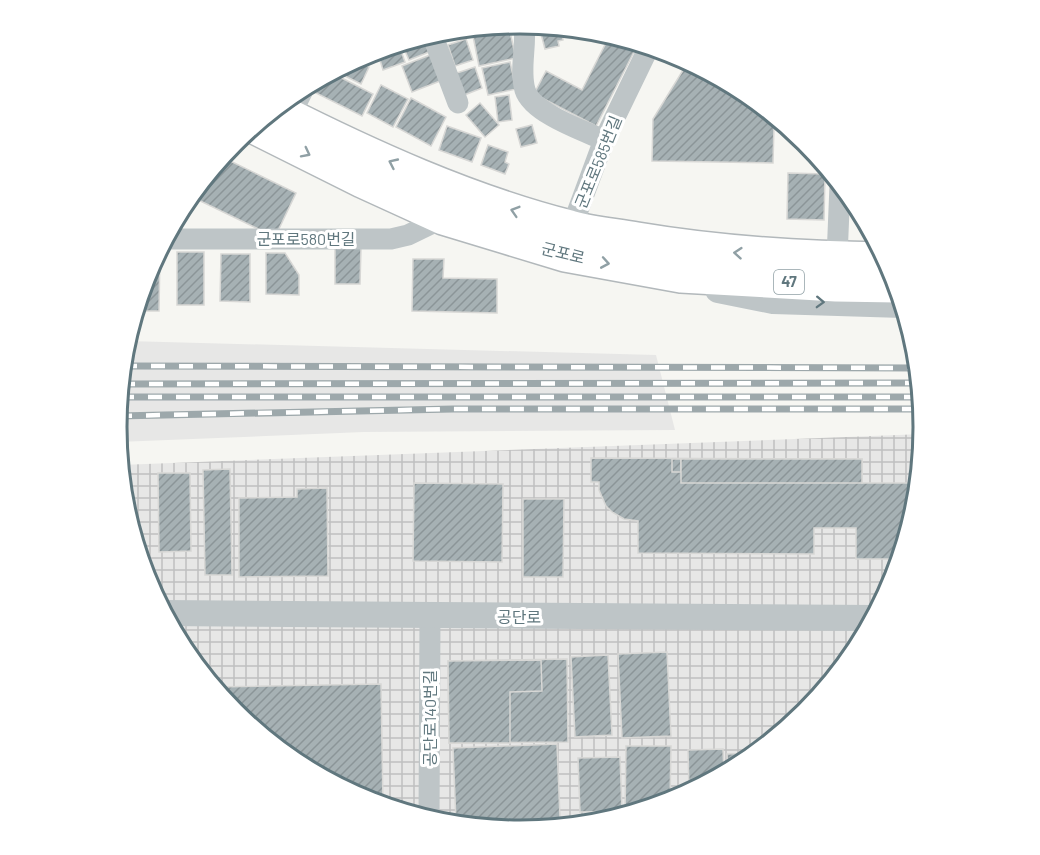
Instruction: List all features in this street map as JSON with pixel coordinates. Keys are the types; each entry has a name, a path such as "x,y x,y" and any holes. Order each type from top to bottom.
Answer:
{"main road":[{"name":"군포로","path":"295,106 467,196 571,228 699,249 777,256 874,259"},
{"name":"군포로","path":"262,131 443,218 565,255 681,276 886,286"}],"street":[{"path":"523,34 522,53 525,91 532,101 549,114 604,141"},
{"path":"436,44 458,103"},
{"name":"군포로585번길","path":"528,244 539,240 564,243 604,141 645,55"},
{"path":"837,258 839,198"},
{"name":"군포로580번길","path":"176,239 391,239 408,235 443,218"},
{"path":"681,276 720,291 773,301 893,305"},
{"name":"공단로","path":"175,614 863,618"},
{"name":"공단로140번길","path":"429,810 430,616"}],"shaded area":[{"path":"137,341 656,355 675,430 364,432 128,442 130,376"},
{"path":"913,434 910,479 900,529 883,578 847,646 832,667 798,705 779,723 738,754 717,768 670,791 597,813 546,820 494,820 469,817 443,813 394,800 323,768 261,723 208,667 193,646 168,601 157,578 140,529 129,465"}],"building":[{"path":"510,34 516,58 479,66 473,37"},
{"path":"541,35 562,37 563,40 558,41 559,46 545,49"},
{"path":"466,39 473,60 455,66 448,45"},
{"path":"605,44 634,52 596,126 534,94 546,71 582,90"},
{"path":"427,46 429,52 409,60 405,52"},
{"path":"402,53 405,62 383,70 380,60"},
{"path":"430,55 440,81 412,92 402,66"},
{"path":"510,62 516,89 488,95 482,68"},
{"path":"366,66 369,67 361,84 345,76"},
{"path":"475,67 482,88 462,96 454,74"},
{"path":"683,70 717,87 774,128 773,163 652,161 653,119"},
{"path":"341,78 373,94 362,116 316,93"},
{"path":"381,85 408,99 393,127 367,113"},
{"path":"509,95 512,120 498,122 495,97"},
{"path":"411,98 446,117 431,146 396,127"},
{"path":"480,103 499,125 485,137 466,115"},
{"path":"532,125 537,143 521,147 516,129"},
{"path":"447,126 481,138 472,162 439,150"},
{"path":"488,145 508,152 505,162 509,164 505,174 481,165"},
{"path":"231,161 296,193 275,237 199,200"},
{"path":"788,173 820,174 825,180 824,220 787,219"},
{"path":"335,248 361,248 360,284 335,284"},
{"path":"177,252 204,252 204,305 177,305"},
{"path":"266,253 285,253 299,275 299,295 266,294"},
{"path":"221,254 250,254 250,302 220,301"},
{"path":"413,259 444,259 443,278 497,279 497,313 412,311"},
{"path":"160,271 159,311 145,311"},
{"path":"591,458 862,459 862,483 909,483 900,529 890,559 856,559 856,528 814,528 814,554 638,553 638,521 624,519 612,512 606,506 599,490 599,482 591,482"},
{"path":"672,459 681,459 681,472 672,472"},
{"path":"681,459 862,459 862,483 681,483"},
{"path":"230,469 232,575 205,575 203,470"},
{"path":"158,473 190,473 191,551 159,552"},
{"path":"414,483 503,484 502,562 413,561"},
{"path":"327,488 328,576 239,577 239,498 297,497 297,489"},
{"path":"523,499 564,499 563,577 523,577"},
{"path":"667,652 671,736 622,738 618,654"},
{"path":"608,655 612,735 575,737 571,657"},
{"path":"567,659 568,742 449,743 448,661"},
{"path":"541,660 542,691 510,692 510,743 449,743 448,661"},
{"path":"381,684 383,796 346,780 302,754 261,723 225,687"},
{"path":"557,744 560,818 494,820 456,815 453,748"},
{"path":"626,746 671,746 670,791 625,806"},
{"path":"723,749 724,764 689,782 688,750"},
{"path":"727,754 739,754 727,761"},
{"path":"620,757 622,807 603,811 580,812 578,758"}],"railway":[{"path":"132,366 908,368"},
{"path":"129,384 911,383"},
{"path":"128,397 912,397"},
{"path":"127,416 453,409 912,409"}]}
